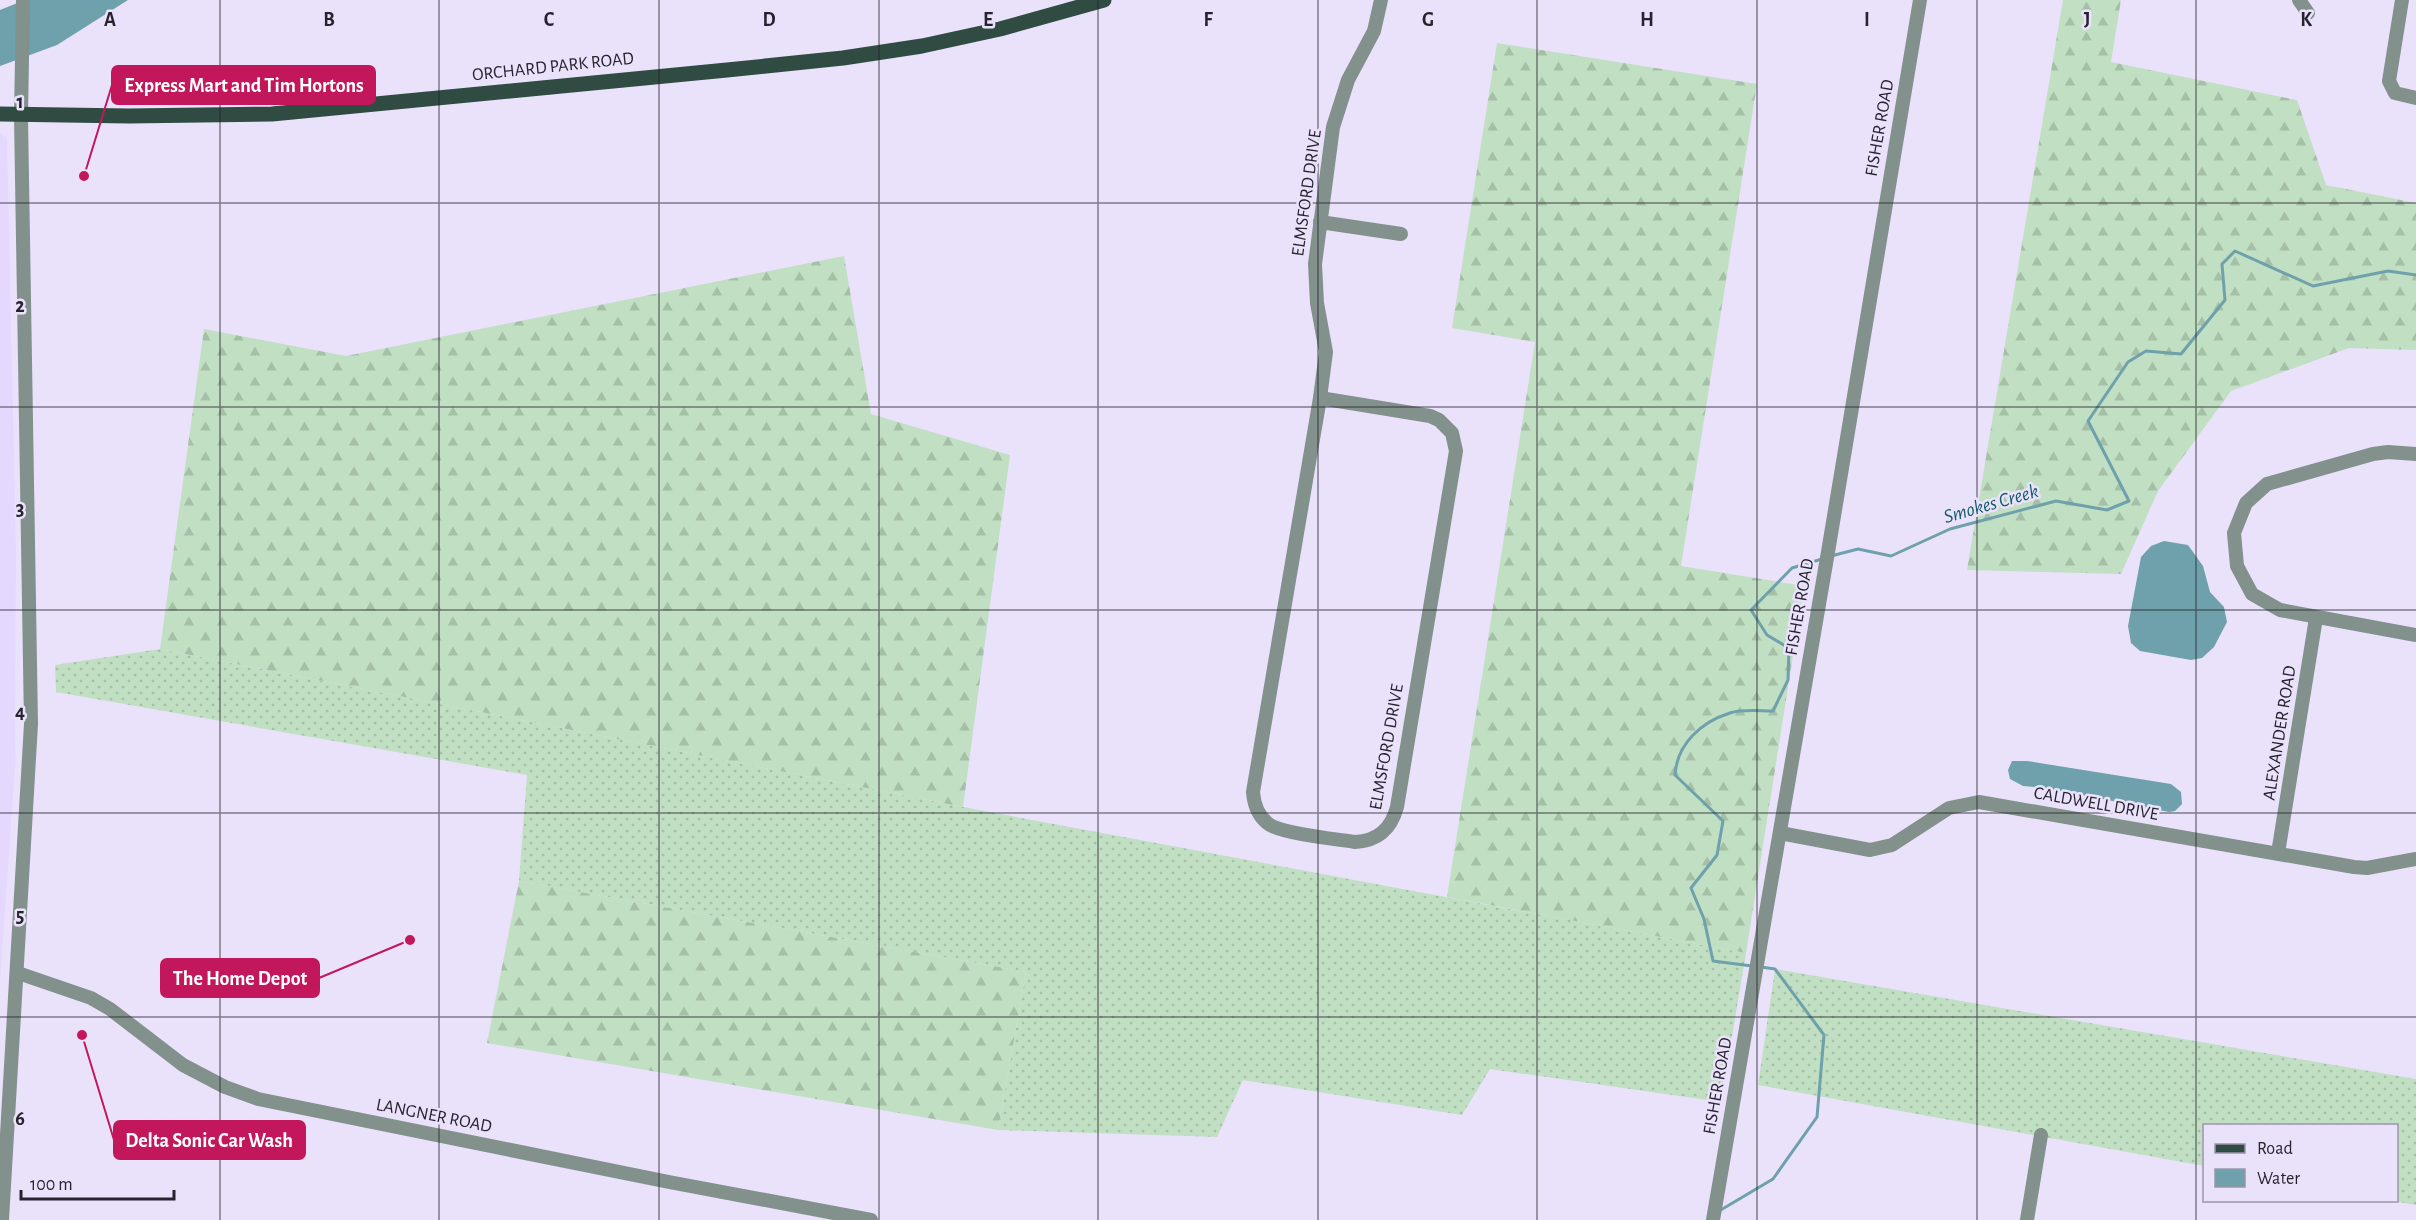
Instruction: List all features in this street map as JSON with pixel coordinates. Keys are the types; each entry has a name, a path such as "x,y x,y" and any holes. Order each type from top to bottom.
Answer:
{"main road":[{"name":"ORCHARD PARK ROAD","path":"0,114 129,116 272,114 826,60 882,53 961,38 1104,0"}],"street":[{"path":"2,1220 28,793 31,683 21,114 23,0"},
{"name":"ELMSFORD DRIVE","path":"1320,398 1430,416 1447,426 1455,442 1456,451 1398,807 1389,826 1374,839 1365,842 1277,828 1262,818 1254,801 1253,792 1326,352 1315,281 1320,222 1333,127 1348,80 1374,31 1381,0"},
{"name":"FISHER ROAD","path":"1713,1220 1920,0"},
{"path":"2299,0 2308,13"},
{"path":"2402,0 2389,81 2395,93 2416,98"},
{"path":"1320,222 1401,234"},
{"path":"2416,454 2388,452 2373,454 2267,484 2246,503 2234,533 2238,566 2252,594 2280,610 2416,635"},
{"name":"ALEXANDER ROAD","path":"2278,853 2316,618"},
{"name":"CALDWELL DRIVE","path":"1780,833 1870,850 1892,845 1950,808 1979,802 2367,868 2416,859"},
{"name":"LANGNER ROAD","path":"18,973 91,998 110,1009 183,1065 225,1087 252,1097 669,1182 871,1220"},
{"path":"2027,1220 2041,1135"}],"shaded area":[{"path":"0,132 7,138 16,551 15,768 0,982"}],"green space":[{"path":"2063,0 2121,0 2111,62 2297,100 2326,185 2416,203 2416,350 2349,348 2231,391 2158,491 2121,574 1967,570"},
{"path":"1497,43 1757,84 1681,566 1804,586 1746,953 1447,897 1535,342 1452,328"},
{"path":"844,256 871,414 1010,455 963,807 160,649 204,329 346,356"},
{"path":"160,649 963,807 1746,953 1721,1102 1490,1069 1462,1115 1243,1080 1217,1137 998,1130 1026,972 519,881 527,775 56,692 55,665"},
{"path":"519,881 1026,972 998,1130 487,1043"},
{"path":"1775,969 2416,1079 2416,1205 2398,1202 2398,1124 2203,1124 2203,1166 1758,1085"}],"water":[{"path":"25,0 128,0 57,45 0,66 0,10"},
{"path":"2164,541 2188,545 2203,566 2210,592 2224,607 2227,622 2214,647 2202,658 2191,660 2140,651 2131,643 2128,626 2141,557 2151,546"},
{"path":"2012,761 2027,761 2171,784 2181,792 2182,804 2175,811 2169,812 2046,788 2023,786 2010,779 2008,770"}],"waterway":[{"name":"Smokes Creek","path":"1831,556 1858,549 1891,556 1950,529 2056,501 2107,510 2129,501 2088,421 2128,362 2146,351 2181,354 2225,300 2222,264 2235,251 2313,286 2388,271 2416,275"},
{"name":"Smokes Creek","path":"1752,966 1713,961 1704,919 1691,888 1717,855 1723,821 1675,775 1680,754 1686,744 1700,728 1709,722 1735,712 1773,711 1788,680 1789,648 1767,635 1751,610 1792,568 1822,559"},
{"path":"1719,1211 1773,1179 1817,1117 1824,1035 1775,969 1761,967"}],"place":[{"name":"Express Mart and Tim Hortons","path":"84,176"},
{"name":"The Home Depot","path":"410,940"},
{"name":"Delta Sonic Car Wash","path":"82,1035"}]}
